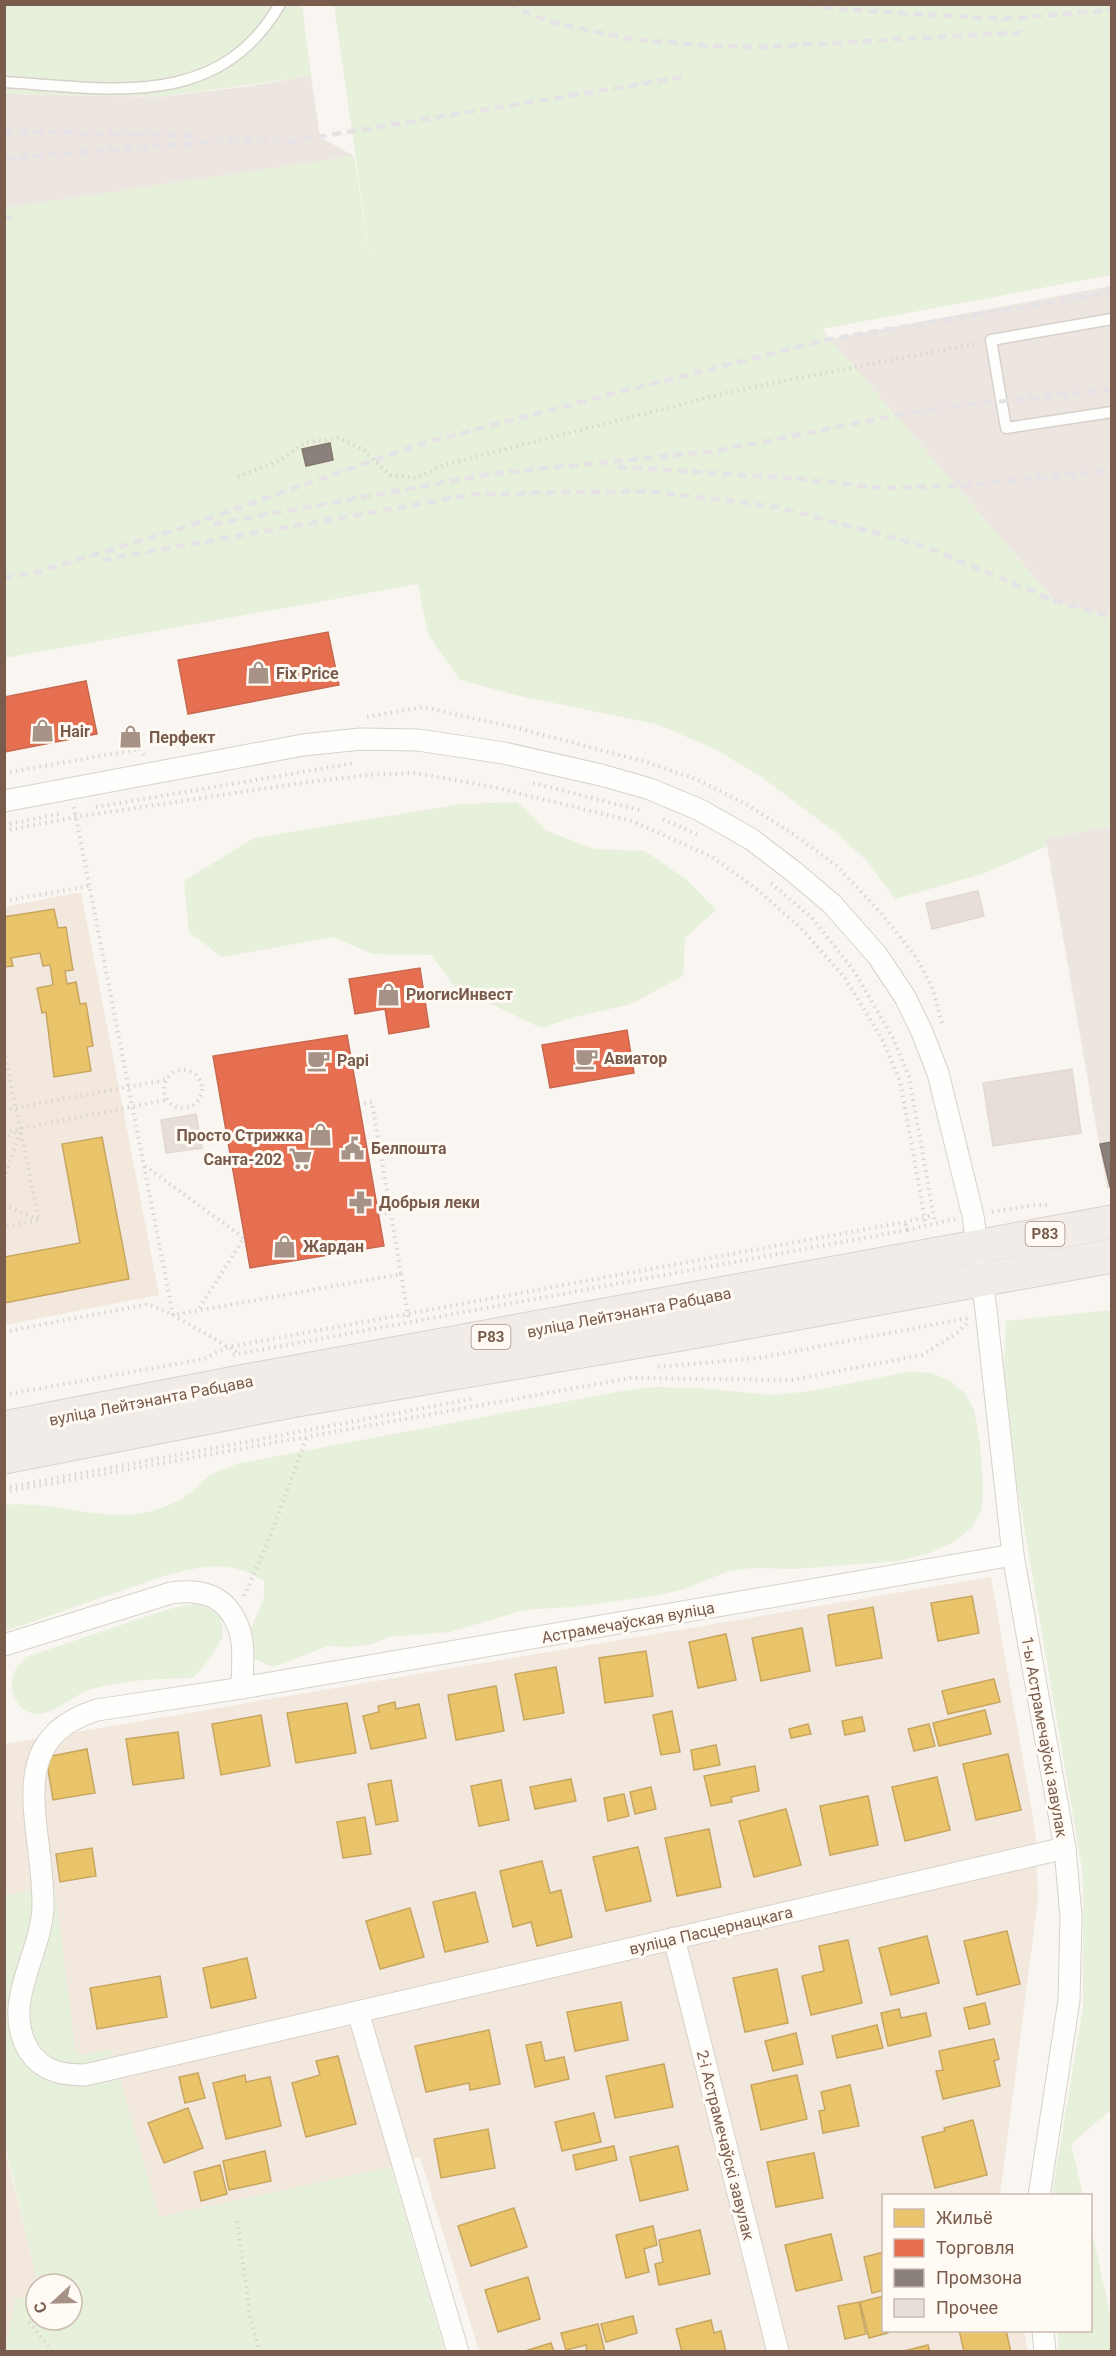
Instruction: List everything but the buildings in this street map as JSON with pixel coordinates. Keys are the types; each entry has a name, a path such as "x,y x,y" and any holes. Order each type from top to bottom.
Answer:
{"highway":[{"name":"вуліца Лейтэнанта Рабцава","path":"4,1457 291,1401 698,1331 980,1263 1112,1222"},
{"name":"вуліца Лейтэнанта Рабцава","path":"4,1428 251,1380 980,1263 1112,1256"}],"street":[{"name":"1-ы Астрамечаўскі завулак","path":"4,801 303,745 361,740 418,740 504,753 650,789 700,810 751,839 831,904 863,938 905,997 922,1032 938,1073 973,1216 1013,1555 1065,1848 1071,1917 1069,2000 1039,2194"},
{"name":"Астрамечаўская вуліца","path":"25,1800 24,1766 29,1753 48,1731 76,1715 1013,1555"},
{"path":"4,1645 171,1593 189,1590 204,1592 223,1603 240,1633 242,1688"},
{"name":"вуліца Пасцернацкага","path":"25,1800 43,1904 41,1926 20,1988 18,2024 23,2043 34,2058 48,2069 65,2075 85,2075 1065,1848"},
{"name":"2-і Астрамечаўскі завулак","path":"674,1938 778,2352"},
{"path":"358,2012 458,2352"},
{"path":"1043,2332 1045,2352"}],"lane":[{"path":"4,82 107,88 142,88 177,84 205,75 233,57 257,37 280,4"},
{"path":"1112,319 991,340 1006,428 1112,412"}],"path":[{"path":"238,477 281,460 304,443 338,438 363,449 390,475 417,478 444,465 729,392 991,340"},
{"path":"363,717 423,707 509,726 586,745 687,776 748,806 796,836 838,867 881,913 916,957 932,987 945,1033"},
{"path":"4,774 140,749 148,760"},
{"path":"4,825 161,795 358,762"},
{"path":"4,831 76,817 348,777 416,773 493,787 632,821 712,857 755,888 800,927 845,978 883,1041 900,1081 926,1225"},
{"path":"523,780 646,812"},
{"path":"70,788 173,1315"},
{"path":"161,795 162,804"},
{"path":"657,816 700,836"},
{"path":"763,875 813,920 847,962 893,1038 909,1077 935,1223"},
{"path":"4,901 89,886"},
{"path":"4,1051 39,1220"},
{"path":"188,1070 195,1073 202,1086 198,1101 192,1106 178,1108 166,1100 163,1091 165,1080 173,1071 188,1070"},
{"path":"4,1105 7,1110 165,1080"},
{"path":"4,1132 166,1100"},
{"path":"360,1104 372,1102 409,1321"},
{"path":"4,1140 21,1129"},
{"path":"4,1179 21,1129"},
{"path":"144,1165 244,1238 197,1310"},
{"path":"992,1202 994,1212"},
{"path":"4,1205 39,1220"},
{"path":"379,1214 391,1213"},
{"path":"4,1395 204,1359 228,1347 933,1215"},
{"path":"4,1227 39,1220"},
{"path":"905,1222 907,1230"},
{"path":"173,1315 401,1274"},
{"path":"4,1332 147,1304 173,1315 237,1353"},
{"path":"4,1490 630,1377 792,1380 922,1355 956,1334 974,1317 758,1358 650,1368"},
{"path":"4,1490 478,1398"},
{"path":"234,1619 268,1542 307,1437 307,1431"},
{"path":"237,2221 251,2321 260,2352"},
{"path":"37,2332 53,2352"}],"shaded area":[{"path":"311,76 320,137 354,156 5,208 5,94 160,97"},
{"path":"1111,286 1111,617 1055,601 830,339"},
{"path":"1111,826 1111,1189 1107,1189 1044,839"},
{"path":"81,892 159,1295 5,1325 5,907"},
{"path":"991,1577 1035,1829 1038,1899 1000,2194 882,2194 882,2332 1024,2332 1028,2351 479,2351 420,2157 391,2167 159,2217 112,2050 76,2055 55,1888 5,1895 5,1744"},
{"path":"4,2144 35,2272 24,2272 24,2297 15,2299 6,2352 4,2351"}],"green space":[{"path":"4,5 302,5 311,76 160,97 5,94"},
{"path":"334,5 1111,5 1111,275 822,329 1055,601 1111,617 1111,826 1045,839 1047,846 985,873 895,899 866,860 835,832 760,776 713,748 656,724 524,697 460,680 428,634 418,584 5,658 5,208 354,156 372,272"},
{"path":"517,802 547,831 594,849 645,851 687,880 716,910 685,938 683,976 631,1004 575,1017 541,1028 454,986 431,955 372,954 334,937 222,957 189,932 184,881 254,838 463,804"},
{"path":"1111,1310 1112,2109 1071,2144 1083,2194 1052,2194 1083,2008 1083,1875 1002,1396 1006,1321"},
{"path":"907,1372 931,1373 950,1381 965,1393 974,1410 980,1443 982,1509 972,1527 954,1542 932,1552 899,1561 795,1569 752,1568 729,1571 681,1590 654,1596 571,1607 524,1610 450,1632 389,1637 371,1644 348,1647 328,1646 273,1667 255,1659 248,1637 264,1597 264,1581 245,1571 229,1567 202,1568 167,1575 5,1631 5,1505 25,1504 103,1514 142,1513 176,1502 208,1477 236,1464 616,1392 655,1387 697,1388 772,1395 811,1391"},
{"path":"197,1603 221,1615 223,1636 211,1657 193,1678 142,1680 104,1686 85,1691 45,1713 30,1713 18,1704 12,1690 13,1676 17,1667 29,1656 169,1609"},
{"path":"55,1887 76,2055 112,2050 159,2217 391,2167 445,2351 6,2351 15,2299 24,2297 24,2332 84,2332 84,2272 35,2272 5,2144 4,1895"},
{"path":"1092,2232 1111,2318 1111,2351 1058,2351 1058,2332 1092,2332"}],"railway":[{"path":"509,4 546,21 631,39 699,45 761,47 1029,32"},
{"path":"809,4 836,9 1004,19 1112,10"},
{"path":"4,159 254,138 286,142 684,77"},
{"path":"4,131 194,136"},
{"path":"4,218 13,217"},
{"path":"4,578 41,571 176,530 420,444 608,395 830,339 1112,292"},
{"path":"214,524 490,474 716,451 924,410 1112,389"},
{"path":"618,467 791,478 881,488 962,486 1112,470"},
{"path":"102,560 475,494 648,491 777,507 854,527 926,547 1055,601 1112,617"}],"place":[{"name":"Fix Price","path":"258,673"},
{"name":"Hair","path":"42,731"},
{"name":"Перфект","path":"131,737"},
{"name":"РиогисИнвест","path":"388,994"},
{"name":"Авиатор","path":"586,1058"},
{"name":"Papi","path":"319,1060"},
{"name":"Просто Стрижка","path":"321,1135"},
{"name":"Белпошта","path":"353,1148"},
{"name":"Санта-202","path":"300,1159"},
{"name":"Добрыя леки","path":"361,1202"},
{"name":"Жардан","path":"285,1246"}]}
